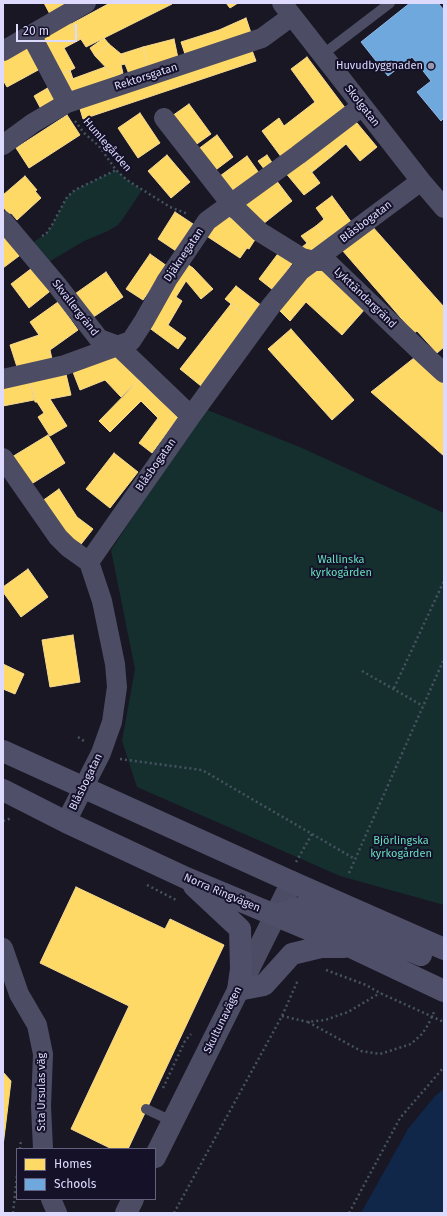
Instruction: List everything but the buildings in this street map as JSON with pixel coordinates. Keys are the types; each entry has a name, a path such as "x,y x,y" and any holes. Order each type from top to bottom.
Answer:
{"main road":[{"path":"3,750 83,787 294,872 444,949"},
{"name":"Norra Ringvägen","path":"3,790 66,822 186,878 351,947 440,994"},
{"path":"186,878 240,929 241,969 238,990 264,985 292,954 321,948 351,947"},
{"path":"274,915 303,907 422,956 444,953"}],"street":[{"path":"3,51 86,3"},
{"name":"Skolgatan","path":"287,10 421,181 444,208"},
{"name":"Rektorsgatan","path":"3,145 33,123 67,104 262,38 287,10"},
{"path":"31,35 67,104"},
{"name":"Djäknegatan","path":"3,379 65,365 131,341 167,280 207,221 362,106"},
{"name":"Lykttändargränd","path":"164,118 231,204 260,232 302,258 314,261 326,261 444,373"},
{"name":"Blåsbogatan","path":"66,822 101,751 112,722 117,687 115,664 102,601 89,562 191,416 271,306 300,271 421,181"},
{"name":"Skvallergränd","path":"3,221 57,285 99,339 118,346 191,416"},
{"path":"3,458 58,538 89,562"},
{"name":"Skultunavägen","path":"156,1155 174,1122 294,872"},
{"name":"S:ta Ursulas väg","path":"3,948 11,998 37,1025 43,1054 41,1106 43,1148"},
{"path":"51,1200 57,1213"},
{"path":"126,1213 132,1200"}],"lane":[{"path":"322,55 390,3"},
{"path":"149,1110 174,1122"}],"path":[{"name":"Humlegården","path":"67,104 79,127 99,146 116,170 127,180 170,206 207,221"},
{"path":"30,252 35,241 46,234 67,197 75,190 116,170"},
{"path":"394,688 444,581"},
{"path":"349,873 444,659"},
{"path":"362,671 423,706"},
{"path":"78,737 115,758 202,770 355,859"},
{"path":"3,821 13,818"},
{"path":"294,872 312,834"},
{"path":"326,970 355,981 444,1022"},
{"path":"174,1213 282,1016 298,980"},
{"path":"308,1022 325,1020 348,1012 380,993"},
{"path":"282,1016 308,1022 361,1051 380,1054 411,1044 422,1034 428,1025 440,994"},
{"path":"149,1110 185,1041 194,1030"},
{"path":"349,1213 400,1118 444,1067"},
{"path":"13,1213 16,1184"}],"green space":[{"path":"116,170 127,180 142,190 118,225 84,241 42,266 30,252 35,241 46,234 67,197 75,190"},
{"path":"205,409 302,448 444,513 444,905 340,876 137,787 122,741 135,669 111,550"}],"water":[{"path":"444,1089 444,1213 361,1213 408,1129 435,1096"}],"place":[{"name":"Huvudbyggnaden","path":"431,66"}],"park label":[{"name":"Wallinska kyrkogården","path":"341,566"},
{"name":"Björlingska kyrkogården","path":"401,847"}]}
